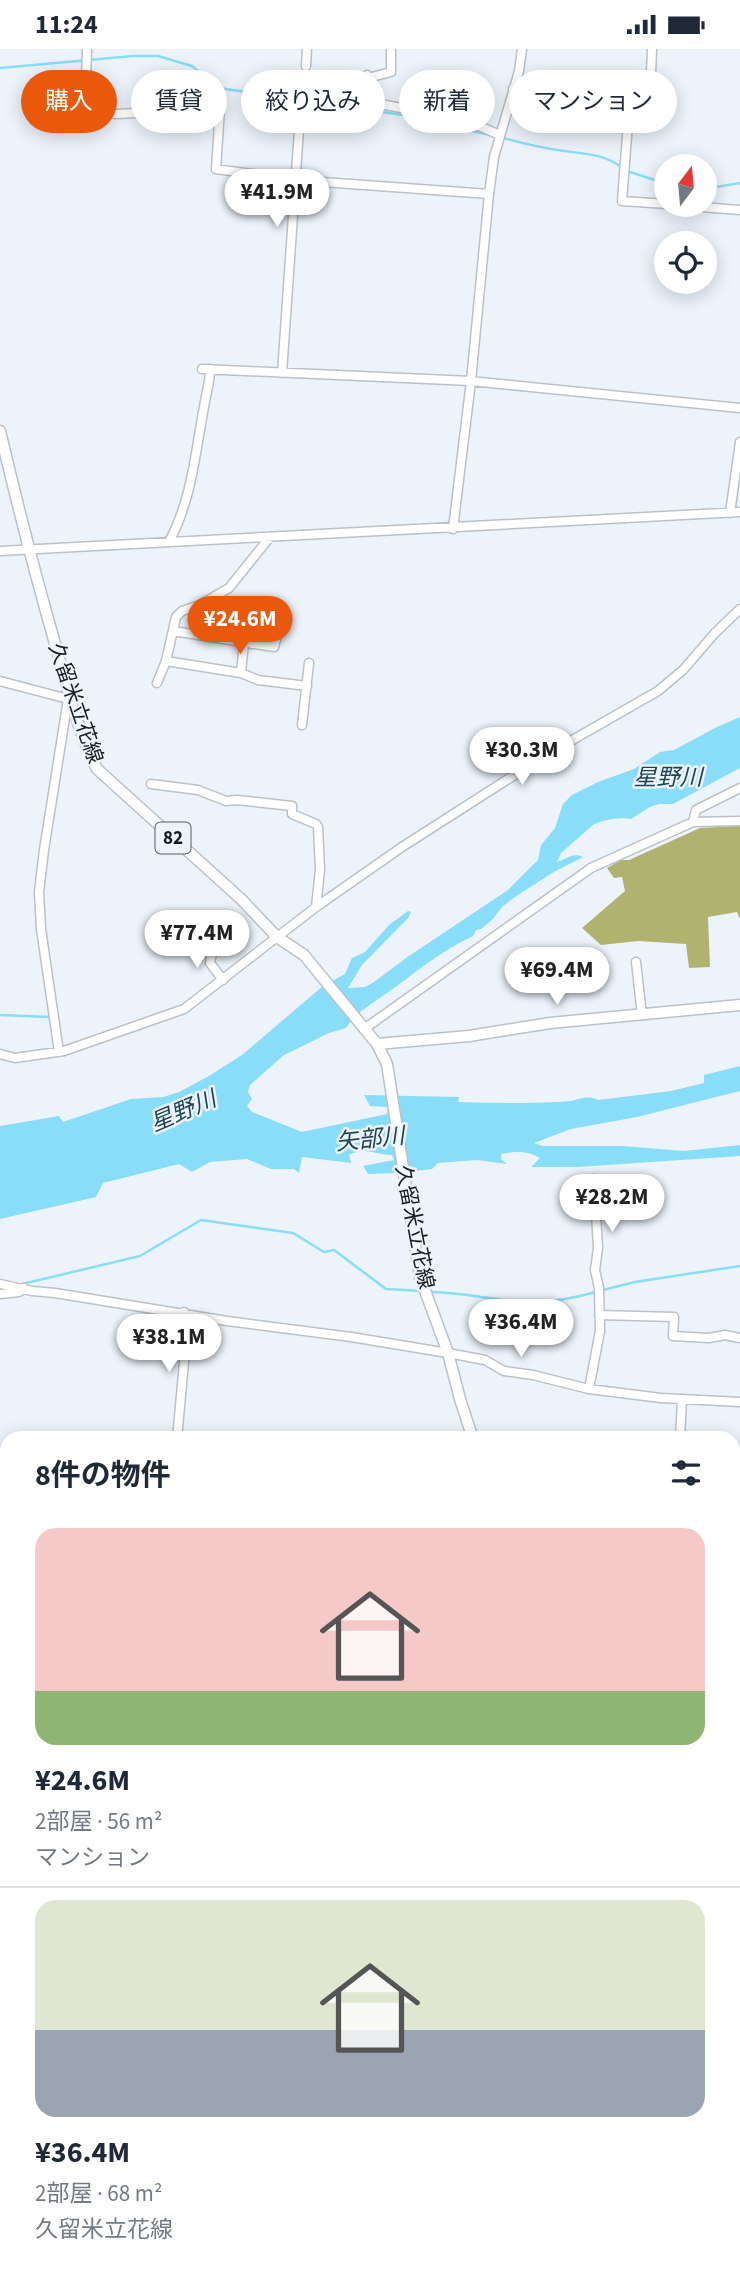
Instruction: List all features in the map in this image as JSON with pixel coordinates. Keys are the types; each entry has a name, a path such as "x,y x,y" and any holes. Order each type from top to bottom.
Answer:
{"main road":[{"name":"久留米立花線","path":"0,431 29,551 70,699 97,769 241,899 277,937 304,955 377,1044 387,1064 420,1277 448,1353 471,1431"},
{"path":"377,1044 469,1036 551,1023 740,1005"}],"street":[{"path":"87,49 85,111 116,114 220,109 216,169 295,180 489,194"},
{"path":"306,66 307,49"},
{"path":"385,73 391,72 391,49"},
{"path":"519,70 522,49"},
{"path":"651,70 652,49"},
{"path":"453,529 489,194 494,157 509,103"},
{"path":"385,106 434,116 458,117 500,135"},
{"path":"282,373 299,133"},
{"path":"627,133 622,201 654,203"},
{"path":"718,208 740,210"},
{"path":"169,542 180,522 193,477 210,384 206,369 471,381 740,408"},
{"path":"730,513 740,442"},
{"path":"0,551 740,512"},
{"path":"157,683 166,661 176,617 182,611 200,605 229,587 270,537"},
{"path":"0,1053 15,1058 59,1052 184,1009 316,907 488,791 658,691 683,670 740,609"},
{"path":"241,674 254,628"},
{"path":"173,631 274,647 278,632"},
{"path":"166,661 307,687"},
{"path":"302,725 309,663"},
{"path":"0,681 70,699 39,892 41,929 59,1052"},
{"path":"151,784 198,790 226,801 292,806 292,814 318,827 320,870 316,907"},
{"path":"693,822 696,810 740,788"},
{"path":"362,1027 591,868 693,822 740,821"},
{"path":"213,948 210,963 223,980"},
{"path":"636,962 642,1015"},
{"path":"589,1389 600,1331 594,1179"},
{"path":"0,1284 448,1353 485,1360 504,1371 589,1389 639,1396 740,1402"},
{"path":"0,1294 19,1292 24,1288"},
{"path":"178,1431 185,1350 184,1312"},
{"path":"599,1315 674,1317 673,1336 709,1338 725,1335 740,1338"},
{"path":"680,1431 682,1399"}],"green space":[{"path":"740,826 740,919 737,912 708,917 710,967 689,968 686,944 638,941 601,945 582,928 625,891 622,877 614,878 607,868 700,828"}],"water":[{"path":"740,717 740,768 673,804 650,807 631,819 612,819 593,825 561,853 557,862 573,856 583,857 515,897 503,906 492,920 476,930 473,936 440,955 365,1009 346,1028 329,1033 284,1055 250,1085 248,1092 252,1099 247,1106 252,1112 302,1132 387,1114 388,1107 370,1106 364,1095 459,1097 458,1102 486,1103 557,1102 588,1098 598,1100 671,1091 704,1083 704,1075 740,1066 740,1091 637,1117 571,1129 534,1143 543,1146 622,1146 684,1151 740,1145 740,1156 578,1167 531,1167 540,1158 516,1152 501,1154 501,1159 507,1164 477,1160 438,1163 432,1169 368,1174 363,1166 394,1160 392,1155 355,1152 349,1155 351,1163 302,1157 299,1173 294,1169 271,1169 247,1159 210,1162 192,1172 179,1164 103,1183 96,1197 0,1219 0,1126 59,1116 63,1122 131,1099 163,1097 179,1092 209,1076 242,1055 323,986 345,974 352,958 365,952 389,925 408,911 411,912 408,918 362,965 348,988 365,987 374,982 508,890 538,860 541,845 555,828 563,804 572,795 634,769 660,752 674,750"}],"waterway":[{"path":"0,68 158,56 192,66 225,89 241,91"},
{"path":"385,112 490,135"},
{"path":"500,137 540,147 594,155 621,167"},
{"path":"627,171 654,180"},
{"path":"718,187 740,183"},
{"path":"645,1009 653,1008"},
{"path":"0,1015 49,1017"},
{"path":"18,1285 140,1256 201,1220 293,1233 324,1252 334,1250 386,1289 423,1291"},
{"path":"603,1290 635,1282 740,1266"},
{"path":"430,1292 537,1302 596,1292"}],"water label":[{"name":"星野川","path":"668,777"},
{"name":"星野川","path":"183,1111"},
{"name":"矢部川","path":"370,1139"}]}
